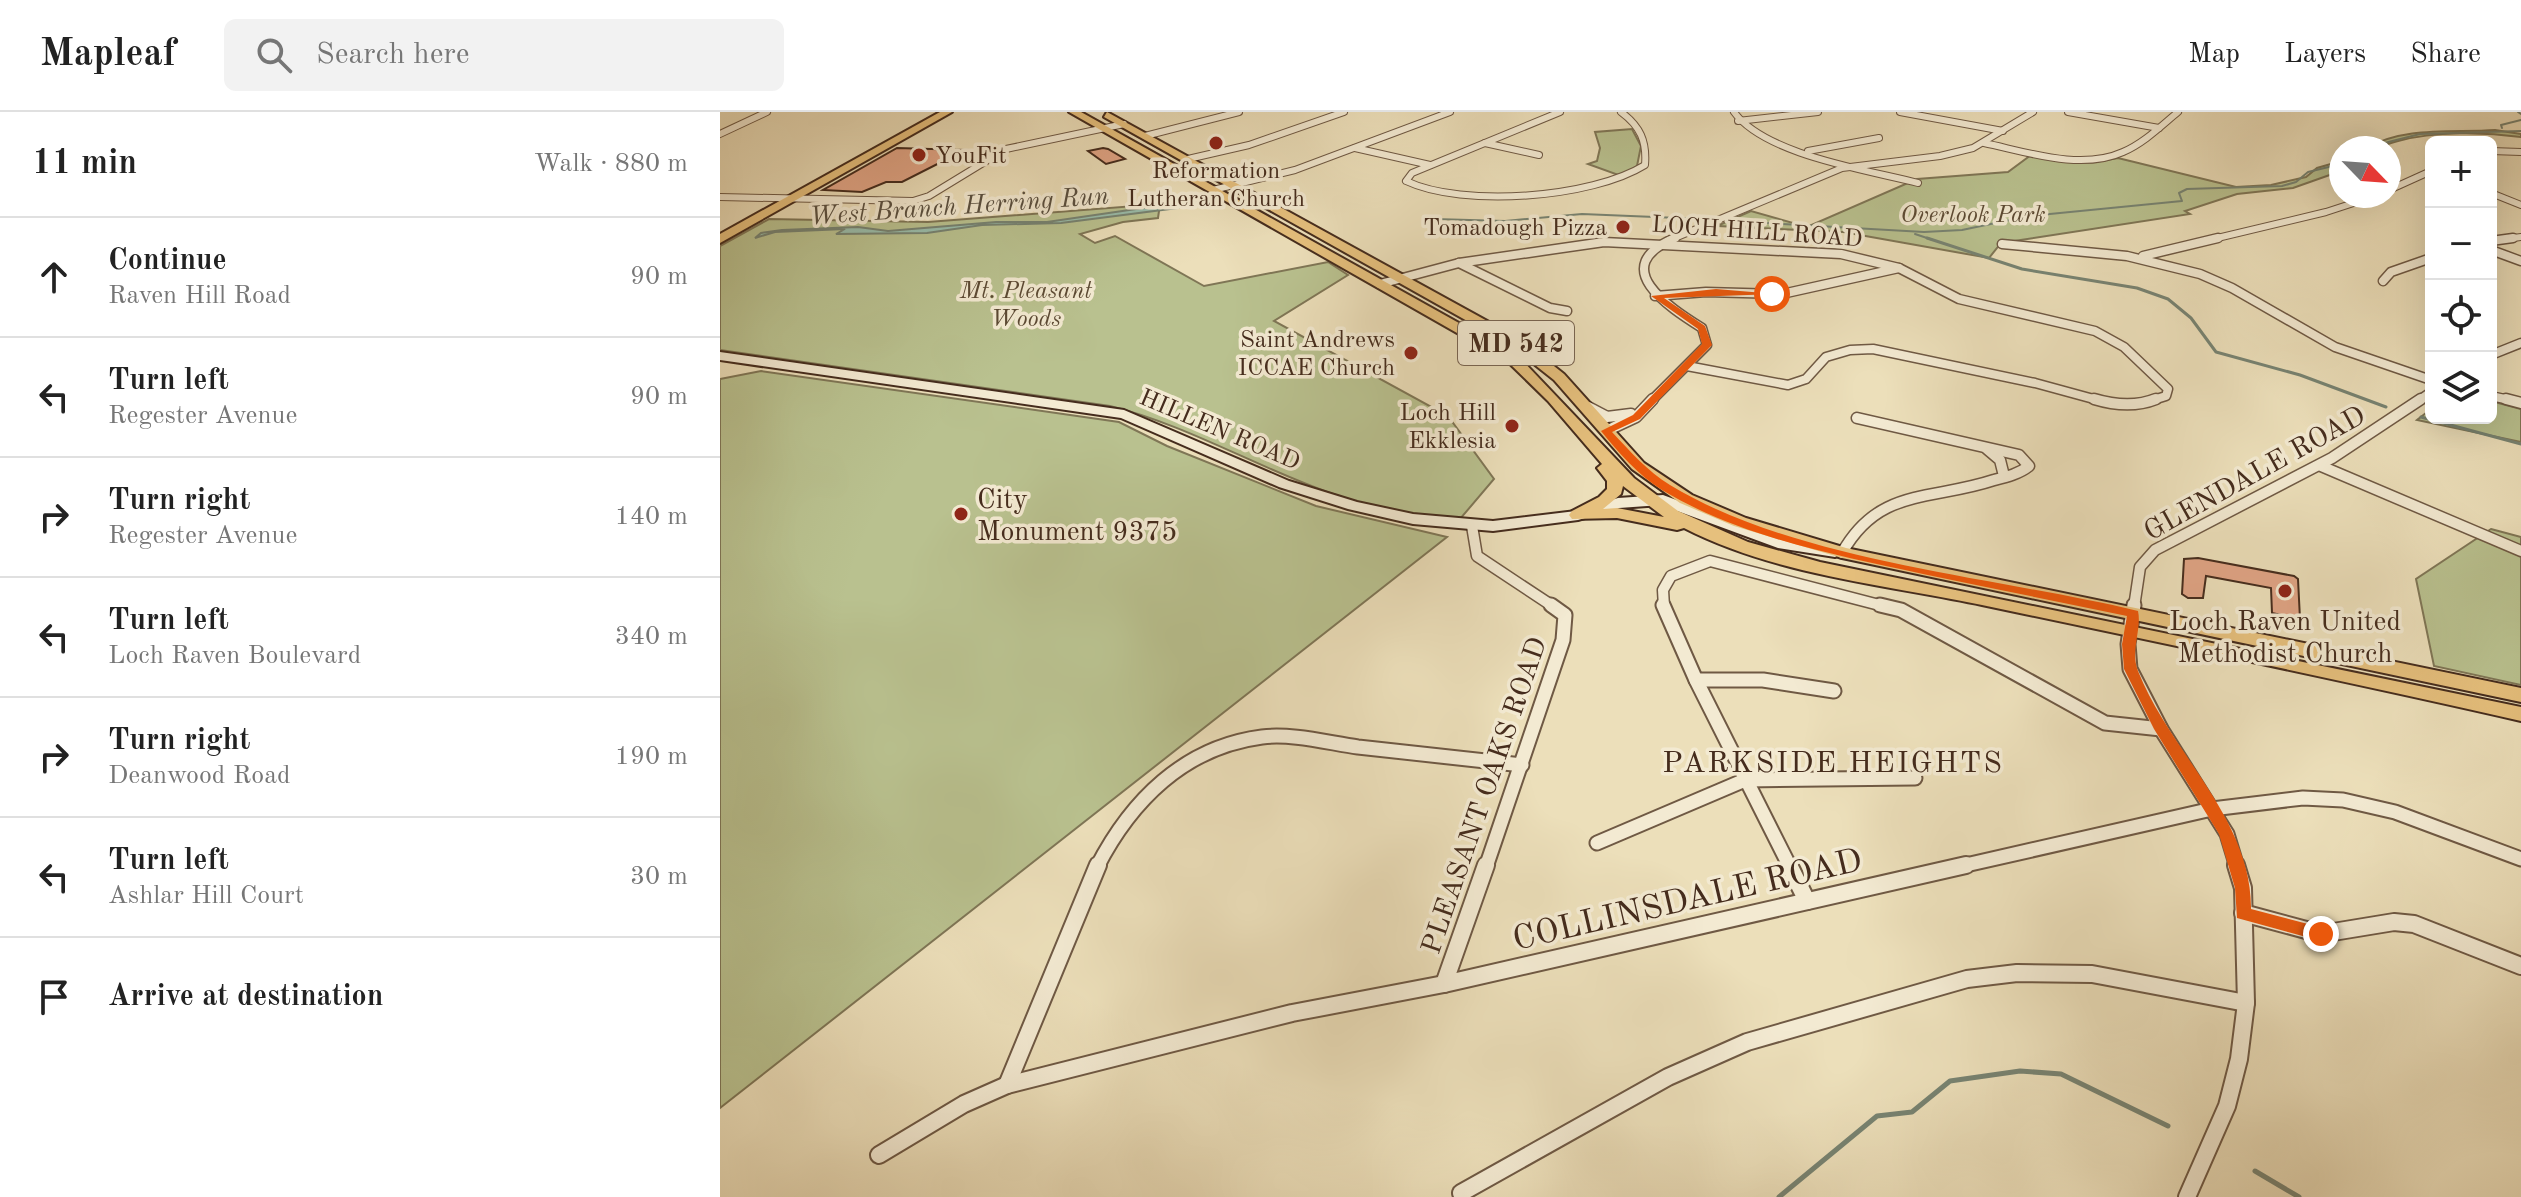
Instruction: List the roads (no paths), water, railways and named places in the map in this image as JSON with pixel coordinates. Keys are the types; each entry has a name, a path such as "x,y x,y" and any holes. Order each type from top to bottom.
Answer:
{"main road":[{"path":"720,229 931,112"},
{"path":"720,239 947,112"},
{"path":"1074,112 1380,284"},
{"path":"1106,112 1235,185"},
{"name":"MD 542","path":"1235,185 1515,342 1559,377 1585,405 1598,434 1628,482 1686,523 1737,543 1826,567 2521,695"},
{"name":"MD 542","path":"1380,284 1513,359 1598,434 1686,499 1765,531 1842,553 2521,714"},
{"path":"1417,305 1429,304 1436,297"},
{"path":"1578,515 1605,501 1615,490 1615,481 1595,455 1598,434"},
{"path":"1578,515 1638,515 1737,543"},
{"path":"2481,704 2499,690"}],"street":[{"path":"720,134 767,112"},
{"path":"1145,136 1239,112"},
{"path":"1188,159 1249,145 1344,112"},
{"path":"1213,190 1295,170 1450,112"},
{"path":"1560,112 1430,165 1408,176 1406,181 1413,187 1515,195 1631,176 1645,165 1647,142 1639,126 1621,112"},
{"path":"1734,112 1738,121 1764,138 1918,183"},
{"path":"1738,121 1818,112"},
{"path":"1900,112 2003,131"},
{"path":"1598,434 1636,417 1707,345 1706,333 1655,296 1644,274 1651,255 1664,243 1836,171 1940,156 1984,143 2033,112"},
{"path":"2068,112 2159,128"},
{"path":"1984,143 2066,158 2102,158 2125,152 2178,112"},
{"path":"720,197 913,201 929,196 998,152 1124,124"},
{"path":"1805,151 1879,138"},
{"path":"1485,143 1539,155"},
{"path":"1355,148 1430,165"},
{"path":"2497,151 2521,152"},
{"path":"2401,185 2425,175"},
{"path":"2497,195 2521,205"},
{"path":"2140,256 2338,208"},
{"path":"2497,240 2521,237"},
{"name":"LOCH HILL ROAD","path":"1380,284 1459,263 1604,242 1824,251 1899,268 1959,299 2063,321 2102,334 2124,347 2167,386 2168,392 2143,404 2110,404 2022,380 1873,349 1850,350 1826,357 1802,382 1788,385 1687,366"},
{"path":"2002,244 2140,256 2231,287 2326,343 2425,378"},
{"path":"2497,252 2521,261"},
{"path":"2383,281 2391,272 2425,260"},
{"path":"1459,263 1550,308 1567,311"},
{"path":"1655,296 1706,292 1792,293 1899,268"},
{"path":"2497,353 2521,343"},
{"name":"HILLEN ROAD","path":"720,356 1124,414 1306,492 1384,513 1472,526 1578,515 1618,503 1650,500 1678,503 1732,528 1784,545 1842,553"},
{"name":"GLENDALE ROAD","path":"2187,1197 2227,1106 2239,1059 2246,1003 2243,888 2227,834 2161,729 2130,669 2131,622 2140,567 2149,555 2321,466 2378,432 2425,397"},
{"path":"2497,397 2521,403"},
{"path":"1585,405 1613,418 1644,407"},
{"path":"1842,553 1850,534 1889,504 1987,485 2028,469 2030,462 2019,455 1857,418"},
{"path":"1985,447 2000,460 2004,476"},
{"path":"2321,466 2521,551"},
{"name":"PLEASANT OAKS ROAD","path":"1444,984 1563,640 1565,615 1526,585 1477,556 1472,526"},
{"path":"1807,901 1696,680 1661,599 1663,584 1675,572 1710,561 1901,610 2105,723 2126,728 2161,729"},
{"path":"1696,680 1763,680 1834,691"},
{"path":"1007,1085 1085,885 1132,809 1180,765 1228,742 1264,736 1522,765"},
{"path":"1597,843 1745,780 1915,778"},
{"name":"COLLINSDALE ROAD","path":"879,1155 964,1104 1007,1085 1292,1013 1444,984 2212,809 2312,798 2375,805 2437,825 2521,859"},
{"path":"2243,913 2321,934 2394,922 2414,924 2521,966"},
{"path":"1461,1193 1544,1143 1629,1098 1747,1042 1967,979 2017,973 2092,974 2246,1003"}],"waterway":[{"path":"2502,128 2501,125 2521,120"},
{"name":"West Branch Herring Run","path":"2401,139 2420,134 2521,131"},
{"name":"West Branch Herring Run","path":"1731,221 1924,232 1962,230 2029,216 2182,201 2179,193 2187,189 2282,186 2296,182 2308,172 2329,167"},
{"name":"West Branch Herring Run","path":"1434,219 1505,221 1582,214 1703,219"},
{"path":"1915,234 1927,238"},
{"path":"1927,238 2022,269 2137,288 2168,299 2191,318 2216,352 2300,375 2386,407"},
{"path":"1927,238 1933,240"},
{"path":"2421,417 2521,444"},
{"path":"1779,1197 1877,1116 1912,1112 1950,1081 2020,1071 2061,1074 2168,1126"},
{"path":"2255,1171 2299,1197"}],"place":[{"name":"Reformation Lutheran Church","path":"1216,143"},
{"name":"YouFit","path":"919,155"},
{"name":"Tomadough Pizza","path":"1623,227"},
{"name":"Saint Andrews ICCAE Church","path":"1411,353"},
{"name":"Loch Hill Ekklesia","path":"1512,426"},
{"name":"City Monument 9375","path":"961,514"},
{"name":"Loch Raven United Methodist Church","path":"2285,591"}],"district":[{"name":"PARKSIDE HEIGHTS","path":"1833,762"}],"park label":[{"name":"Overlook Park","path":"1973,214"},
{"name":"Mt. Pleasant Woods","path":"1026,304"}]}
